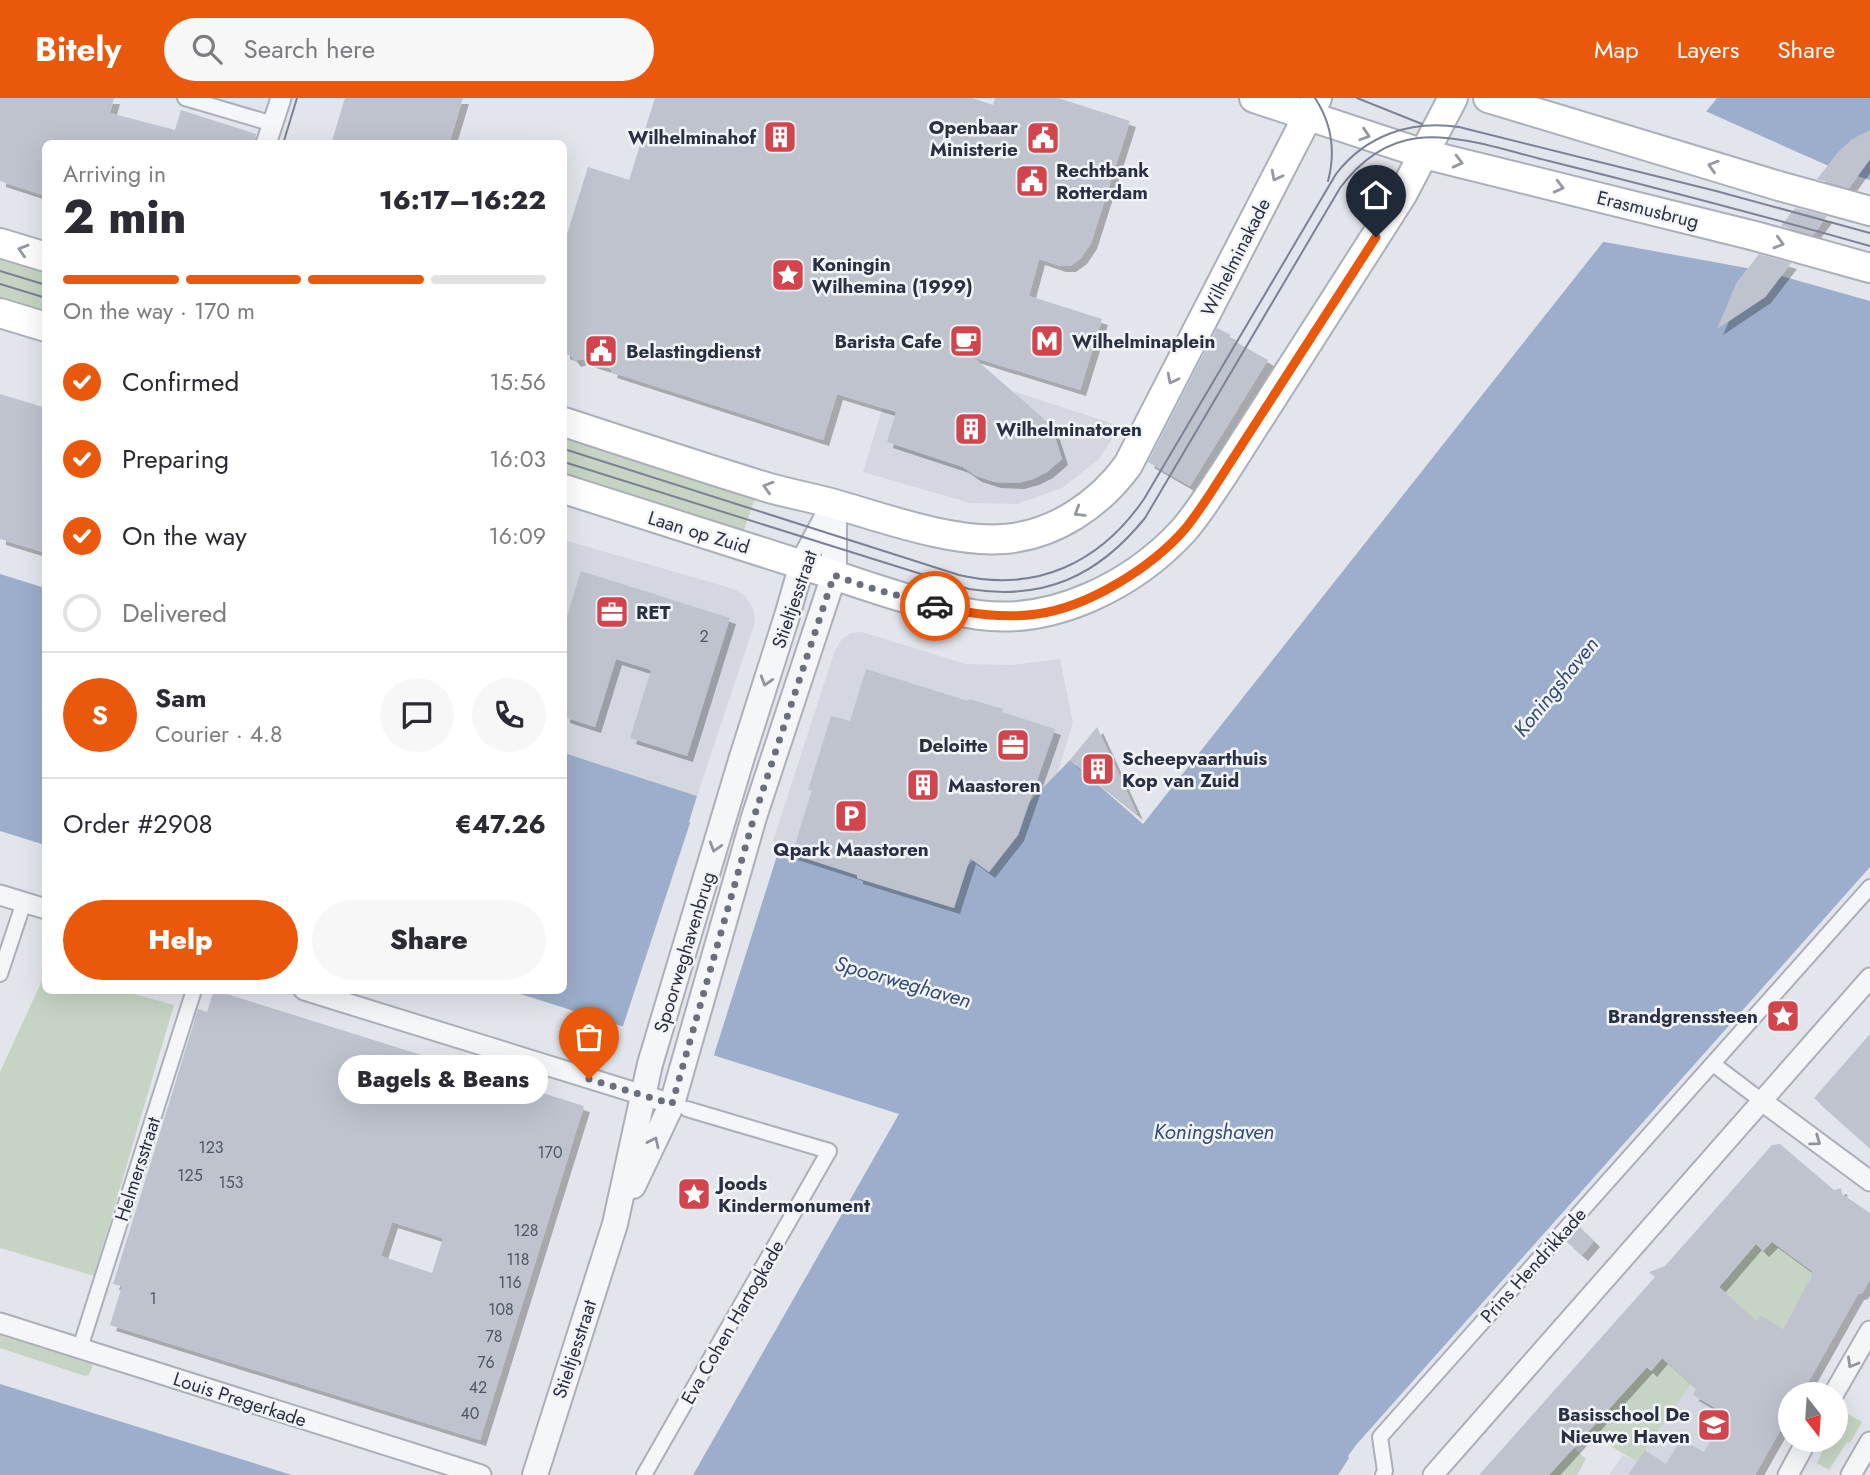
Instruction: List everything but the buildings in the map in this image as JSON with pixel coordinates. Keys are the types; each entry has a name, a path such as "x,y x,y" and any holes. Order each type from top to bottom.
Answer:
{"main road":[{"name":"Erasmusbrug","path":"1254,98 1312,107 1424,154 1755,236 1870,268"},
{"path":"834,575 953,610 998,616 1036,614 1059,608 1094,594 1138,570 1166,548 1210,494 1402,194 1453,98"},
{"path":"1488,98 1870,211"},
{"name":"Wilhelminakade","path":"834,504 926,530 991,540 1040,531 1073,516 1096,501 1128,466 1312,107"},
{"path":"0,243 42,256"},
{"path":"0,313 42,326"},
{"path":"567,423 765,486 834,504"},
{"name":"Laan op Zuid","path":"567,490 834,575"}],"street":[{"path":"185,98 273,124"},
{"path":"267,140 281,98"},
{"name":"Stieltjesstraat","path":"727,807 802,564 834,504"},
{"name":"Stieltjesstraat","path":"754,817 834,575 834,504"},
{"name":"Spoorweghavenbrug","path":"642,1096 727,807"},
{"name":"Spoorweghavenbrug","path":"679,1106 681,1073 754,817"},
{"name":"Prins Hendrikkade","path":"1383,1475 1385,1471 1380,1437 1870,887"},
{"path":"0,895 42,908"},
{"path":"0,974 24,902"},
{"path":"1433,1475 1870,978"},
{"name":"Helmersstraat","path":"80,1348 193,994"},
{"path":"317,994 679,1106"},
{"path":"1713,1063 1870,1181"},
{"name":"Stieltjesstraat","path":"535,1475 615,1224 642,1096"},
{"name":"Stieltjesstraat","path":"615,1224 679,1106"},
{"name":"Eva Cohen Hartogkade","path":"644,1475 829,1151 679,1106"},
{"name":"Louis Pregerkade","path":"0,1323 481,1475"},
{"path":"1841,1382 1870,1331"},
{"path":"1851,1475 1870,1442"},
{"path":"1788,1475 1800,1452"}],"shaded area":[{"path":"899,354 1120,426 1099,459 1062,488 1017,504 970,503 863,472"},
{"path":"567,541 734,589 745,596 753,608 755,622 697,796 567,754"},
{"name":"Maastoren","path":"862,632 966,664 1012,665 1060,659 1073,723 1057,774 943,891 772,844 835,650 842,639 851,633"},
{"name":"Basisschool De Nieuwe Haven","path":"1691,1383 1778,1432 1755,1475 1609,1475 1623,1455 1637,1462"}],"green space":[{"path":"0,257 42,270 42,313 0,300"},
{"path":"567,432 755,498 743,533 567,480"},
{"path":"42,981 42,994 134,994 174,1005 94,1276 0,1248 0,1072"},
{"path":"1772,1241 1822,1258 1737,1408 1691,1384 1637,1462 1588,1432 1646,1367 1651,1371 1662,1359 1660,1356 1745,1310 1719,1287 1755,1243"},
{"path":"0,1334 91,1362 93,1365 89,1375 85,1376 0,1348"},
{"path":"1848,1414 1862,1422 1848,1442"},
{"path":"1574,1448 1586,1459 1577,1475 1545,1475 1560,1463"},
{"path":"1822,1452 1841,1452 1829,1470 1817,1463"}],"water":[{"name":"Koningshaven","path":"1717,98 1870,98 1870,132 1856,137 1837,154 1736,284 1730,320 1765,297 1870,159 1870,867 1356,1445 1338,1475 693,1475 899,1114 520,994 567,994 567,754 697,796 689,822 943,891 1070,760 1143,824"},
{"path":"0,574 42,587 42,844 0,831"},
{"path":"0,1384 292,1475 0,1475"}],"pier":[{"path":"1703,110 1831,167 1752,269 1599,241"},
{"path":"1854,175 1870,180 1870,301 1778,275"},
{"path":"698,799 700,800 693,820 781,843 713,1058 622,1029"}],"tram line":[{"path":"284,140 297,98"},
{"path":"1315,98 1331,138 1332,159 1328,181"},
{"path":"1357,98 1422,124"},
{"path":"567,450 959,575 987,580 1040,576 1064,568 1086,556 1127,521 1144,499 1336,174 1361,149 1391,133 1424,126 1459,127 1716,191 1870,233"},
{"path":"567,463 969,589 1022,591 1068,580 1088,569 1108,555 1145,518 1340,188 1356,169 1384,148 1406,140 1433,137 1484,144 1870,246"},
{"path":"0,271 42,284"},
{"path":"0,284 42,297"}],"way so far":[{"path":"589,1079 672,1104 754,817 834,575 935,606"}],"place":[{"name":"Wilhelminahof","path":"780,137"},
{"name":"Openbaar Ministerie","path":"1043,138"},
{"name":"Rechtbank Rotterdam","path":"1032,181"},
{"name":"Koningin Wilhemina (1999)","path":"788,275"},
{"name":"Barista Cafe","path":"966,341"},
{"name":"Wilhelminaplein","path":"1047,341"},
{"name":"Belastingdienst","path":"601,351"},
{"name":"Wilhelminatoren","path":"971,429"},
{"name":"RET","path":"612,612"},
{"name":"Deloitte","path":"1013,745"},
{"name":"Scheepvaarthuis Kop van Zuid","path":"1098,769"},
{"name":"Maastoren","path":"923,785"},
{"name":"Qpark Maastoren","path":"851,816"},
{"name":"Brandgrenssteen","path":"1783,1016"},
{"name":"Bagels & Beans","path":"589,1079"},
{"name":"Joods Kindermonument","path":"694,1194"},
{"name":"Basisschool De Nieuwe Haven","path":"1714,1425"}],"route":[{"path":"935,606 998,616 1048,611 1071,605 1107,588 1138,570 1166,548 1210,494 1376,237"}],"water label":[{"name":"Spoorweghaven","path":"903,982"}]}
